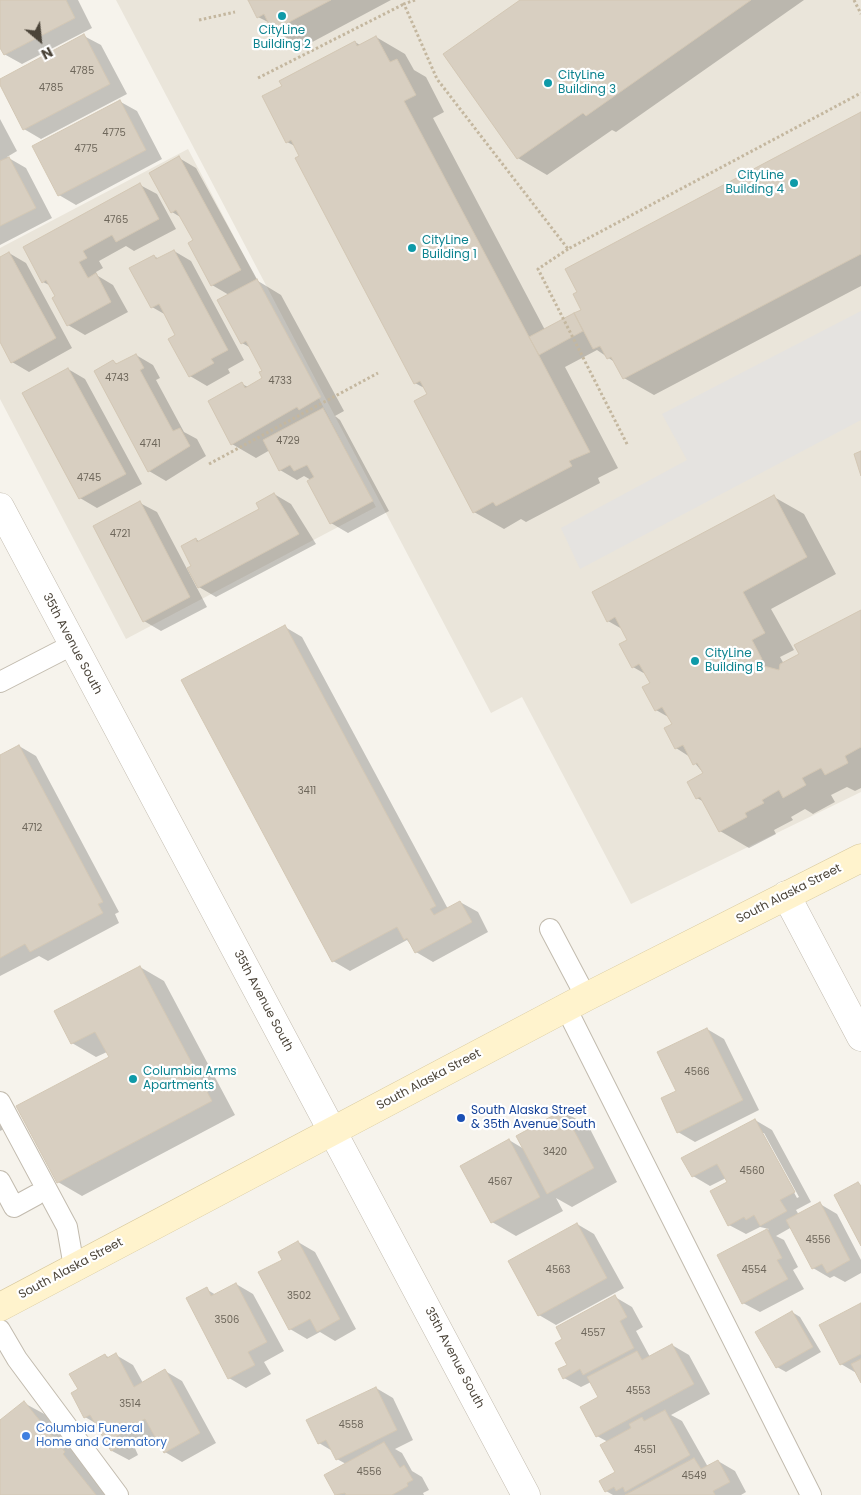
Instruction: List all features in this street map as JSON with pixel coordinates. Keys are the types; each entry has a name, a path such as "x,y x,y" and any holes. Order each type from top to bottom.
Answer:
{"main road":[{"name":"South Alaska Street","path":"0,1307 576,1002 861,858"}],"street":[{"name":"35th Avenue South","path":"0,508 526,1495"},
{"path":"786,895 861,1037"}],"lane":[{"path":"0,682 72,645"},
{"path":"550,929 576,1002 811,1495"},
{"path":"0,1102 67,1227 74,1268"},
{"path":"0,1181 14,1207 36,1195"},
{"path":"0,1330 17,1359 118,1495"}],"path":[{"path":"258,78 415,0"},
{"path":"854,0 861,14"},
{"path":"404,4 437,79 568,249"},
{"path":"199,20 235,12"},
{"path":"628,446 538,269 568,249 861,94"},
{"path":"209,464 378,373"}],"shaded area":[{"path":"116,0 861,0 861,792 631,904 522,697 491,713"},
{"path":"188,149 376,507 126,639 0,399 0,248"},
{"path":"861,311 861,420 580,569 561,528 687,460 662,414"}],"building":[{"path":"0,0 66,0 75,18 4,55 0,48"},
{"name":"CityLine Building 2","path":"248,0 331,0 272,31 264,14 257,18"},
{"name":"CityLine Building 3","path":"520,0 751,0 586,116 583,113 517,159 443,54"},
{"path":"84,34 110,84 23,130 0,85 0,79"},
{"name":"CityLine Building 1","path":"376,36 390,62 397,59 416,95 404,101 590,452 569,461 572,466 496,506 493,502 473,513 414,401 427,394 420,381 414,384 295,158 299,156 291,140 286,143 262,96 282,86 279,81 355,41 357,46"},
{"path":"120,100 146,150 58,196 32,146"},
{"name":"CityLine Building 4","path":"861,112 861,254 623,379 611,357 607,359 600,346 593,349 574,313 581,310 573,294 577,292 565,269"},
{"path":"179,156 241,270 211,286 188,243 193,240 176,210 171,213 149,173"},
{"path":"9,157 36,208 0,226 0,161"},
{"path":"140,183 159,219 116,242 112,235 83,251 87,258 79,262 88,278 96,273 111,302 67,326 52,298 55,296 46,280 42,283 23,247"},
{"path":"174,250 228,350 211,359 214,363 189,377 168,339 175,335 159,304 151,308 129,268 154,255 156,259"},
{"path":"9,252 56,338 11,363 0,342 0,257"},
{"path":"257,279 321,397 299,410 297,407 231,445 208,401 242,382 245,388 262,378 259,372 262,371 246,341 241,344 217,300"},
{"path":"574,313 583,331 539,355 529,337"},
{"path":"136,354 144,368 140,370 173,431 180,428 190,446 148,472 94,371 113,360 116,364"},
{"path":"68,368 126,474 79,499 22,393"},
{"path":"323,408 373,501 330,524 307,481 314,477 307,465 294,471 290,465 279,471 263,440"},
{"path":"861,451 861,476 854,454"},
{"path":"274,493 299,534 198,588 187,568 191,566 181,546 196,538 197,542 259,509 256,503"},
{"name":"CityLine Building B","path":"774,495 807,557 743,592 765,633 752,640 762,659 760,665 779,670 780,664 799,654 794,645 861,610 861,747 845,756 848,763 825,775 821,768 802,778 806,785 783,798 779,790 762,800 764,803 745,813 747,817 719,832 700,797 696,799 687,782 703,773 697,763 693,765 683,745 675,749 664,728 672,724 662,707 655,711 642,687 650,683 639,664 632,668 619,644 627,640 615,617 607,622 592,592"},
{"path":"140,501 190,597 143,622 93,526"},
{"path":"285,625 436,906 430,909 434,915 460,901 472,922 415,953 407,938 404,940 397,927 332,962 181,680"},
{"path":"19,745 103,902 98,904 103,913 30,952 25,944 0,958 0,755"},
{"name":"Columbia Arms Apartments","path":"140,966 212,1101 57,1183 16,1106 109,1057 95,1032 71,1044 54,1011"},
{"path":"707,1028 743,1100 677,1133 661,1098 676,1091 657,1052"},
{"path":"563,1110 594,1168 547,1194 516,1136"},
{"path":"755,1119 795,1192 780,1200 787,1211 760,1226 754,1215 746,1220 744,1217 728,1226 710,1191 727,1182 717,1164 692,1177 681,1158"},
{"path":"509,1139 540,1197 491,1223 460,1166"},
{"path":"858,1182 861,1186 861,1246 834,1195"},
{"path":"820,1202 850,1260 827,1273 822,1264 812,1269 786,1220"},
{"path":"577,1223 607,1278 538,1316 508,1261"},
{"path":"767,1229 782,1258 777,1260 788,1279 742,1304 717,1255"},
{"path":"298,1241 340,1319 317,1332 310,1319 289,1330 258,1272 282,1260 278,1252"},
{"path":"236,1283 267,1342 248,1352 255,1365 228,1379 186,1298 207,1287 211,1296"},
{"path":"615,1295 627,1317 620,1321 634,1348 583,1375 580,1369 563,1379 558,1369 567,1365 555,1343 562,1339 556,1327"},
{"path":"861,1303 861,1354 840,1365 819,1325"},
{"path":"792,1311 813,1347 776,1368 755,1332"},
{"path":"672,1344 694,1384 596,1437 580,1407 598,1397 587,1377 637,1351 642,1360"},
{"path":"116,1353 134,1387 165,1369 200,1433 164,1453 145,1419 137,1423 141,1431 135,1435 131,1429 117,1436 122,1445 111,1451 90,1415 84,1418 71,1393 78,1389 69,1374 105,1354 107,1358"},
{"path":"861,1359 861,1383 851,1364"},
{"path":"376,1387 397,1430 336,1460 326,1440 318,1444 306,1420"},
{"name":"Columbia Funeral Home and Crematory","path":"24,1401 65,1452 63,1454 96,1495 0,1495 0,1420"},
{"path":"665,1410 690,1455 625,1492 623,1487 616,1491 614,1487 605,1492 599,1481 615,1472 600,1445 631,1428 629,1424 642,1417 644,1421"},
{"path":"384,1442 400,1468 404,1465 413,1480 407,1483 408,1486 392,1495 346,1495 345,1493 335,1495 324,1475"},
{"path":"694,1458 701,1469 718,1460 730,1482 713,1491 715,1495 625,1495"}],"place":[{"name":"CityLine Building 2","path":"282,16"},
{"name":"CityLine Building 3","path":"548,83"},
{"name":"CityLine Building 4","path":"794,183"},
{"name":"CityLine Building 1","path":"412,248"},
{"name":"CityLine Building B","path":"695,661"},
{"name":"Columbia Arms Apartments","path":"133,1079"},
{"name":"South Alaska Street & 35th Avenue South","path":"461,1118"},
{"name":"Columbia Funeral Home and Crematory","path":"26,1436"}]}
